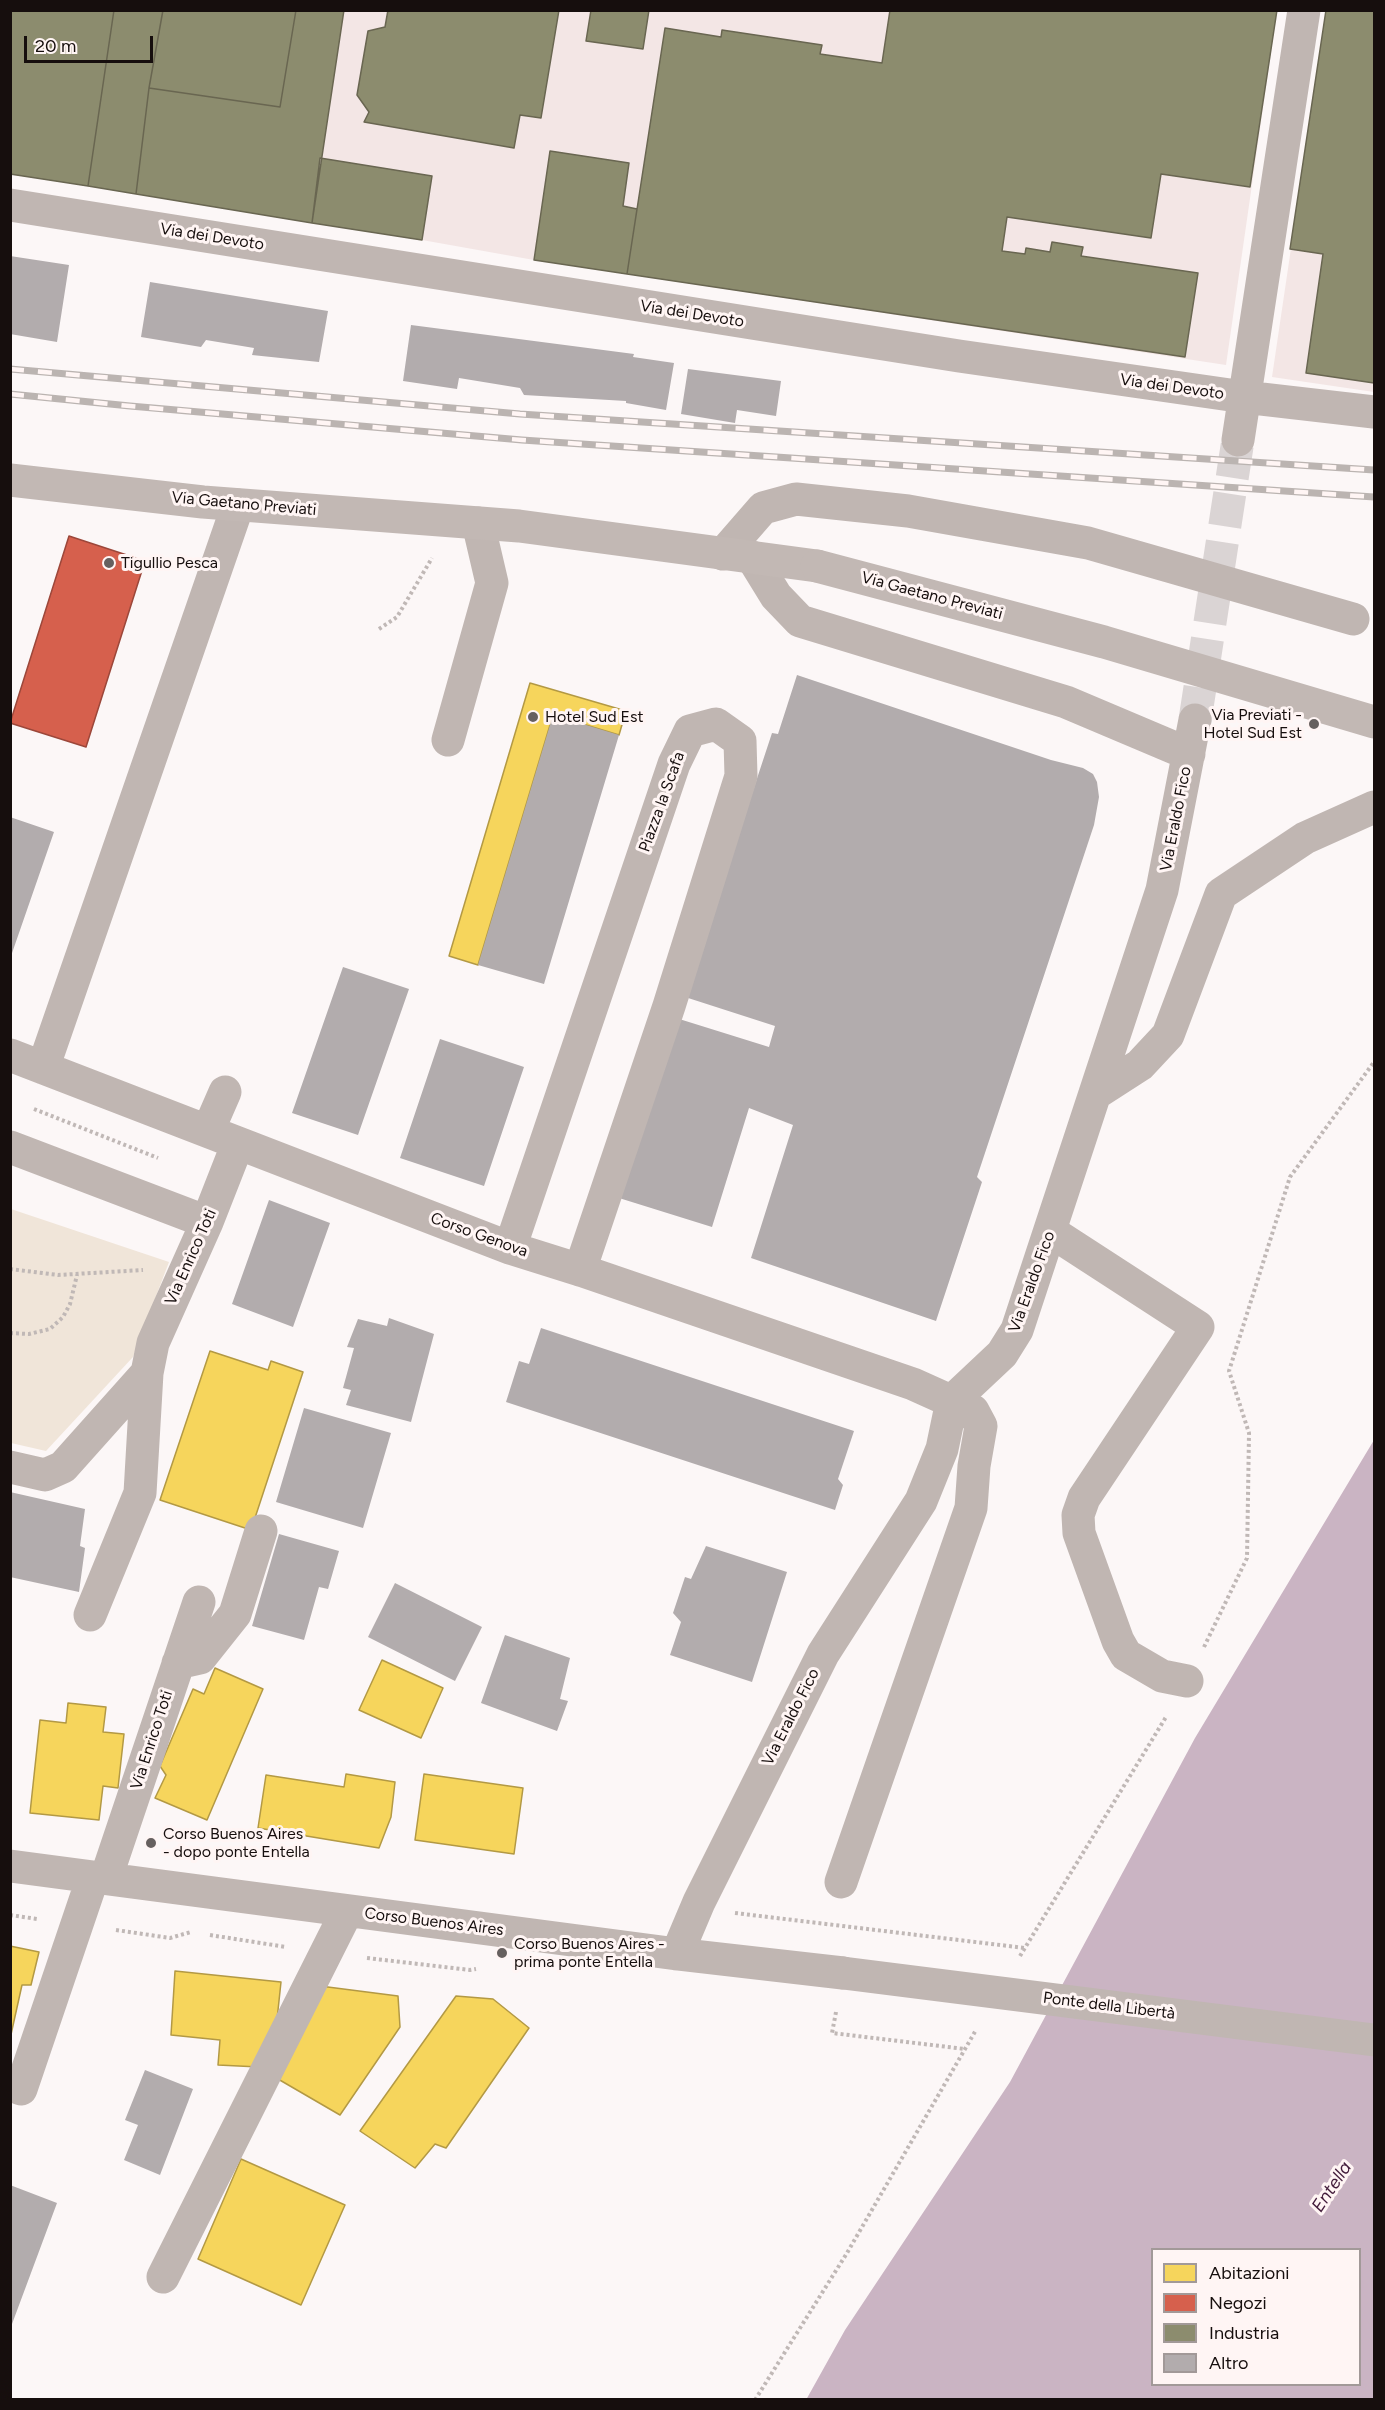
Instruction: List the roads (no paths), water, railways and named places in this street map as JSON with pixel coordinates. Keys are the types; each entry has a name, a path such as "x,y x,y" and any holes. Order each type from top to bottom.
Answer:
{"main road":[{"name":"Via Gaetano Previati","path":"10,480 238,505 519,526 817,566 1104,642 1374,722"}],"street":[{"path":"1238,440 1304,10"},
{"name":"Via dei Devoto","path":"10,205 936,352 1244,397 1374,412"},
{"path":"1190,754 1066,702 800,621 737,556 763,508 796,499 908,511 1088,543 1353,619"},
{"path":"43,1068 238,505"},
{"path":"448,740 492,583 466,522"},
{"name":"Via Eraldo Fico","path":"677,1954 696,1908 823,1653 921,1501 942,1449 952,1401 1002,1353 1017,1330 1162,890 1195,720"},
{"name":"Piazza la Scafa","path":"510,1248 674,764 690,731 716,724 740,741 741,776 669,1006 579,1269"},
{"path":"1095,1094 1140,1065 1168,1035 1221,894 1305,838 1374,807"},
{"name":"Corso Genova","path":"10,1055 510,1248 579,1269 913,1384 973,1411 981,1426 974,1467 971,1508 841,1882"},
{"path":"208,1131 225,1092"},
{"name":"Via Enrico Toti","path":"90,1615 140,1493 147,1373 153,1343 207,1222 238,1143"},
{"path":"10,1148 207,1222"},
{"path":"1050,1231 1198,1327 1084,1498 1078,1515 1079,1533 1118,1641 1126,1655 1162,1676 1187,1681"},
{"path":"10,1467 45,1475 63,1467 147,1373"},
{"path":"178,1663 200,1658 236,1614 261,1531"},
{"name":"Via Enrico Toti","path":"21,2089 199,1602"},
{"name":"Corso Buenos Aires","path":"10,1866 677,1954 843,1973"},
{"name":"Corso Buenos Aires","path":"163,2277 347,1911"},
{"name":"Ponte della Libertà","path":"843,1973 1374,2040"}],"water":[{"name":"Entella","path":"1374,1440 1374,2399 806,2400 845,2330 1010,2082 1195,1738"}],"tunnel":[{"path":"1195,720 1238,440"}],"railway":[{"path":"10,369 520,414 1374,470"},
{"path":"10,394 522,440 1374,497"}],"place":[{"name":"Tigullio Pesca","path":"109,563"},
{"name":"Hotel Sud Est","path":"533,717"},
{"name":"Via Previati - Hotel Sud Est","path":"1314,724"},
{"name":"Corso Buenos Aires - dopo ponte Entella","path":"151,1843"},
{"name":"Corso Buenos Aires - prima ponte Entella","path":"502,1953"}]}
